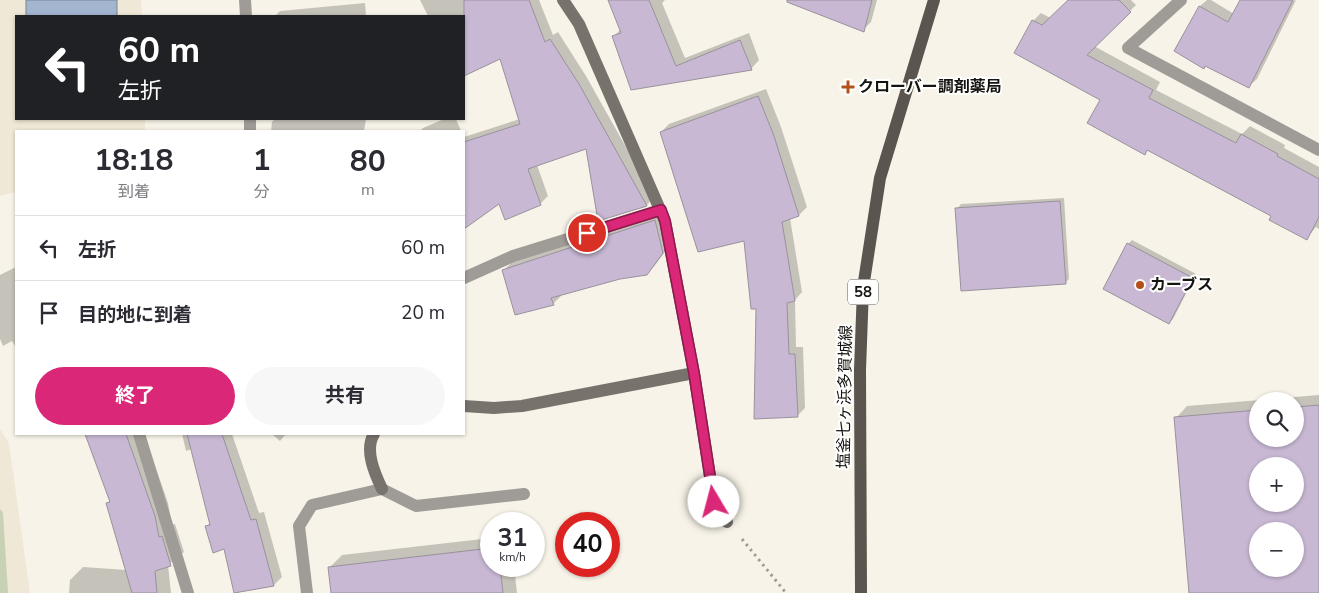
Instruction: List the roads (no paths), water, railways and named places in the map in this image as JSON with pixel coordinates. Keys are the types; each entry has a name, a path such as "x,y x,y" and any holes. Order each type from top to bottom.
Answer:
{"main road":[{"name":"塩釜七ヶ浜多賀城線","path":"861,593 860,370 864,288 880,178 934,0"}],"street":[{"path":"245,0 246,15"},
{"path":"563,0 579,24 665,221 694,373 714,502 727,522"},
{"path":"1181,0 1128,48 1319,150"},
{"path":"465,278 513,256 661,210"},
{"path":"465,406 494,408 522,406 694,373"},
{"path":"139,435 188,593"},
{"path":"373,435 370,440 373,468 382,490"},
{"path":"307,593 299,526 312,505 382,490 416,506 524,494"}],"water":[{"path":"26,0 117,0 117,15 26,15"}],"place":[{"name":"クローバー調剤薬局","path":"848,87"},
{"name":"カーブス","path":"1140,285"}]}
